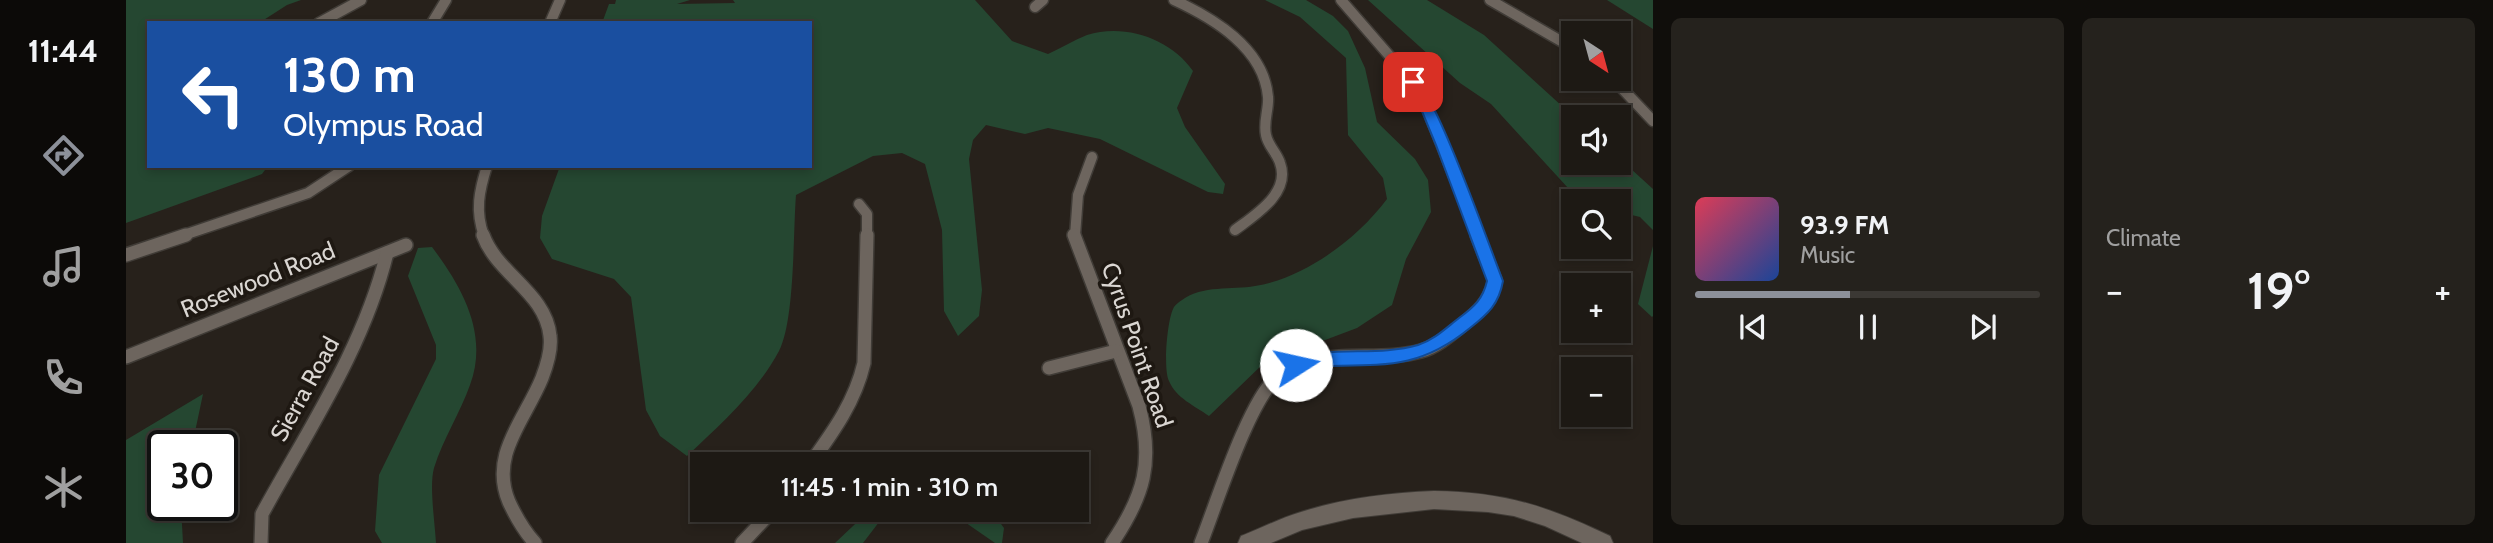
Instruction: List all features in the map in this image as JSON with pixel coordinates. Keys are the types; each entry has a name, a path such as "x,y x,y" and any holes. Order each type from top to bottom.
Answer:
{"street":[{"path":"323,21 361,0"},
{"path":"433,21 446,0"},
{"path":"551,21 560,0"},
{"path":"1174,0 1218,24 1246,48 1262,73 1268,96 1265,131 1269,146 1282,166 1283,182 1274,195 1235,230"},
{"path":"1201,543 1260,401 1274,379 1296,365 1319,359 1390,357 1422,351 1441,342 1481,310 1492,297 1495,281 1420,91 1341,0"},
{"path":"1490,0 1561,41"},
{"path":"1624,91 1653,121"},
{"name":"Cyrus Point Road","path":"1092,158 1078,195 1073,232 1116,351 1139,405 1147,435 1148,457 1128,519 1112,543"},
{"path":"126,255 308,192 346,168"},
{"path":"486,168 478,195 478,219 486,246 505,272 547,315 551,335 549,364 534,400 509,437 501,466 505,498 528,537 535,543"},
{"path":"819,452 842,419 860,386 865,340 867,214 859,204"},
{"name":"Rosewood Road","path":"126,357 406,245"},
{"name":"Sierra Road","path":"261,543 262,514 355,345 377,294 387,253"},
{"path":"1049,368 1116,351"},
{"path":"1248,543 1302,521 1364,507 1464,500 1514,507 1555,520 1603,543"},
{"path":"742,543 762,522"}],"green space":[{"path":"126,0 301,0 287,5 262,21 147,21 147,168 266,168 262,174 126,223"},
{"path":"616,0 690,0 677,4 735,3 733,0 975,0 1012,41 1048,54 1082,37 1102,32 1116,31 1146,36 1172,50 1193,71 1177,108 1185,127 1225,184 1223,194 1208,192 1100,139 1048,128 1025,134 986,125 973,140 969,159 982,290 979,316 958,336 944,311 942,230 925,164 902,153 873,156 796,195 791,298 779,351 749,394 687,456 660,436 646,410 631,297 614,279 552,259 540,238 542,216 559,168 812,168 812,21 603,21 609,4 615,4"},
{"path":"1265,0 1306,0 1333,16 1348,31 1365,68 1377,122 1415,159 1428,180 1431,212 1406,259 1392,305 1357,328 1264,363 1209,416 1181,397 1172,387 1167,375 1169,322 1175,306 1199,292 1274,282 1311,266 1361,228 1387,199 1383,178 1348,135 1346,58 1300,17"},
{"path":"1368,0 1427,0 1484,35 1561,105 1561,175 1631,175 1631,169 1653,189 1653,230 1640,217 1631,215 1631,189 1569,189 1491,104 1460,83"},
{"path":"1607,0 1653,0 1653,29"},
{"path":"1653,246 1653,316 1652,317 1638,304"},
{"path":"432,247 453,278 469,312 474,329 475,366 466,395 434,468 432,494 436,543 382,543 375,531 379,475 436,359 436,345 408,276 418,248"},
{"path":"203,394 195,430 147,430 147,521 182,521 183,543 126,543 126,440"},
{"path":"857,522 879,522 863,543 835,543"},
{"path":"965,522 1000,522 1004,528 1002,543 995,543"}],"route":[{"path":"1296,365 1319,359 1390,357 1422,351 1441,342 1481,310 1492,297 1495,281 1443,145 1420,91 1413,82"}]}
